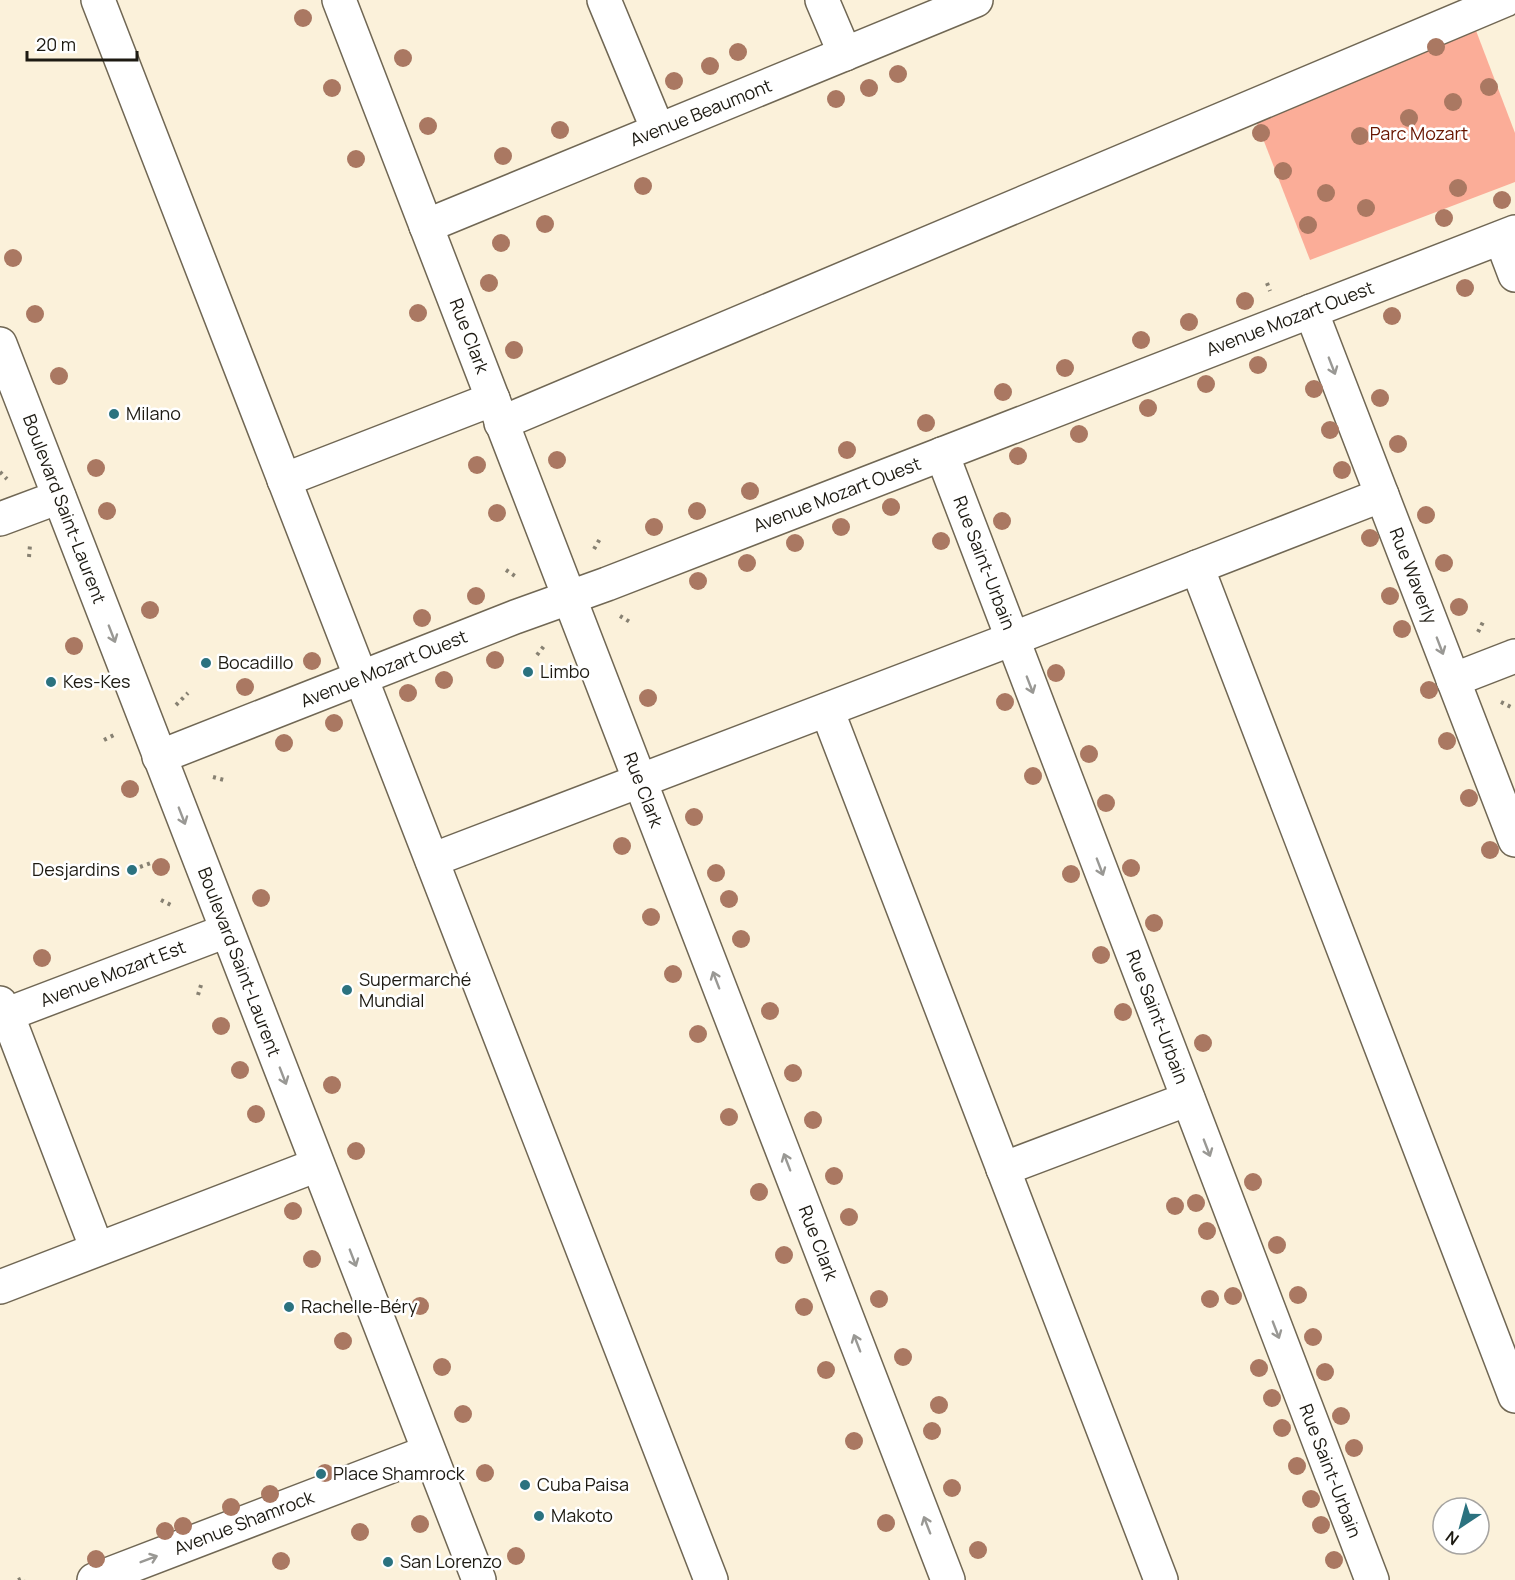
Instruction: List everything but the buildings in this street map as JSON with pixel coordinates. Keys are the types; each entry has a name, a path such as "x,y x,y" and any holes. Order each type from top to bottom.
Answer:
{"street":[{"path":"98,0 711,1580"},
{"name":"Rue Clark","path":"339,0 948,1580"},
{"path":"604,0 658,130"},
{"path":"822,0 845,54"},
{"name":"Avenue Beaumont","path":"426,226 976,0"},
{"path":"284,480 497,411 1505,0"},
{"path":"1508,235 1515,275"},
{"name":"Avenue Mozart Ouest","path":"159,757 361,679 515,616 570,598 1508,235"},
{"name":"Rue Waverly","path":"1311,311 1515,840"},
{"name":"Boulevard Saint-Laurent","path":"0,344 479,1580"},
{"name":"Rue Saint-Urbain","path":"942,454 1372,1580"},
{"path":"432,860 1382,495"},
{"path":"0,519 59,497"},
{"path":"1197,567 1515,1396"},
{"path":"1453,680 1515,656"},
{"path":"826,710 1161,1580"},
{"name":"Avenue Mozart Est","path":"2,1011 226,931"},
{"path":"2,1011 97,1249"},
{"path":"1003,1169 1188,1099"},
{"path":"0,1287 317,1165"},
{"name":"Avenue Shamrock","path":"94,1580 428,1452"}],"path":[{"path":"0,472 8,480"},
{"path":"594,549 601,537"},
{"path":"29,557 30,545"},
{"path":"506,570 518,578"},
{"path":"619,616 630,622"},
{"path":"1475,636 1484,620"},
{"path":"537,655 544,646"},
{"path":"174,708 188,693"},
{"path":"1501,702 1513,708"},
{"path":"213,777 224,780"},
{"path":"140,867 151,862"},
{"path":"161,900 171,905"},
{"path":"198,995 201,985"},
{"path":"18,1580 23,1578 24,1580"}],"green space":[{"name":"Parc Mozart","path":"1475,28 1515,133 1515,182 1310,260 1253,113"}],"place":[{"name":"Milano","path":"114,414"},
{"name":"Bocadillo","path":"206,663"},
{"name":"Limbo","path":"528,672"},
{"name":"Kes-Kes","path":"51,682"},
{"name":"Desjardins","path":"132,870"},
{"name":"Supermarché Mundial","path":"347,990"},
{"name":"Rachelle-Béry","path":"289,1307"},
{"name":"Place Shamrock","path":"321,1474"},
{"name":"Cuba Paisa","path":"525,1485"},
{"name":"Makoto","path":"539,1516"},
{"name":"San Lorenzo","path":"388,1562"}]}
